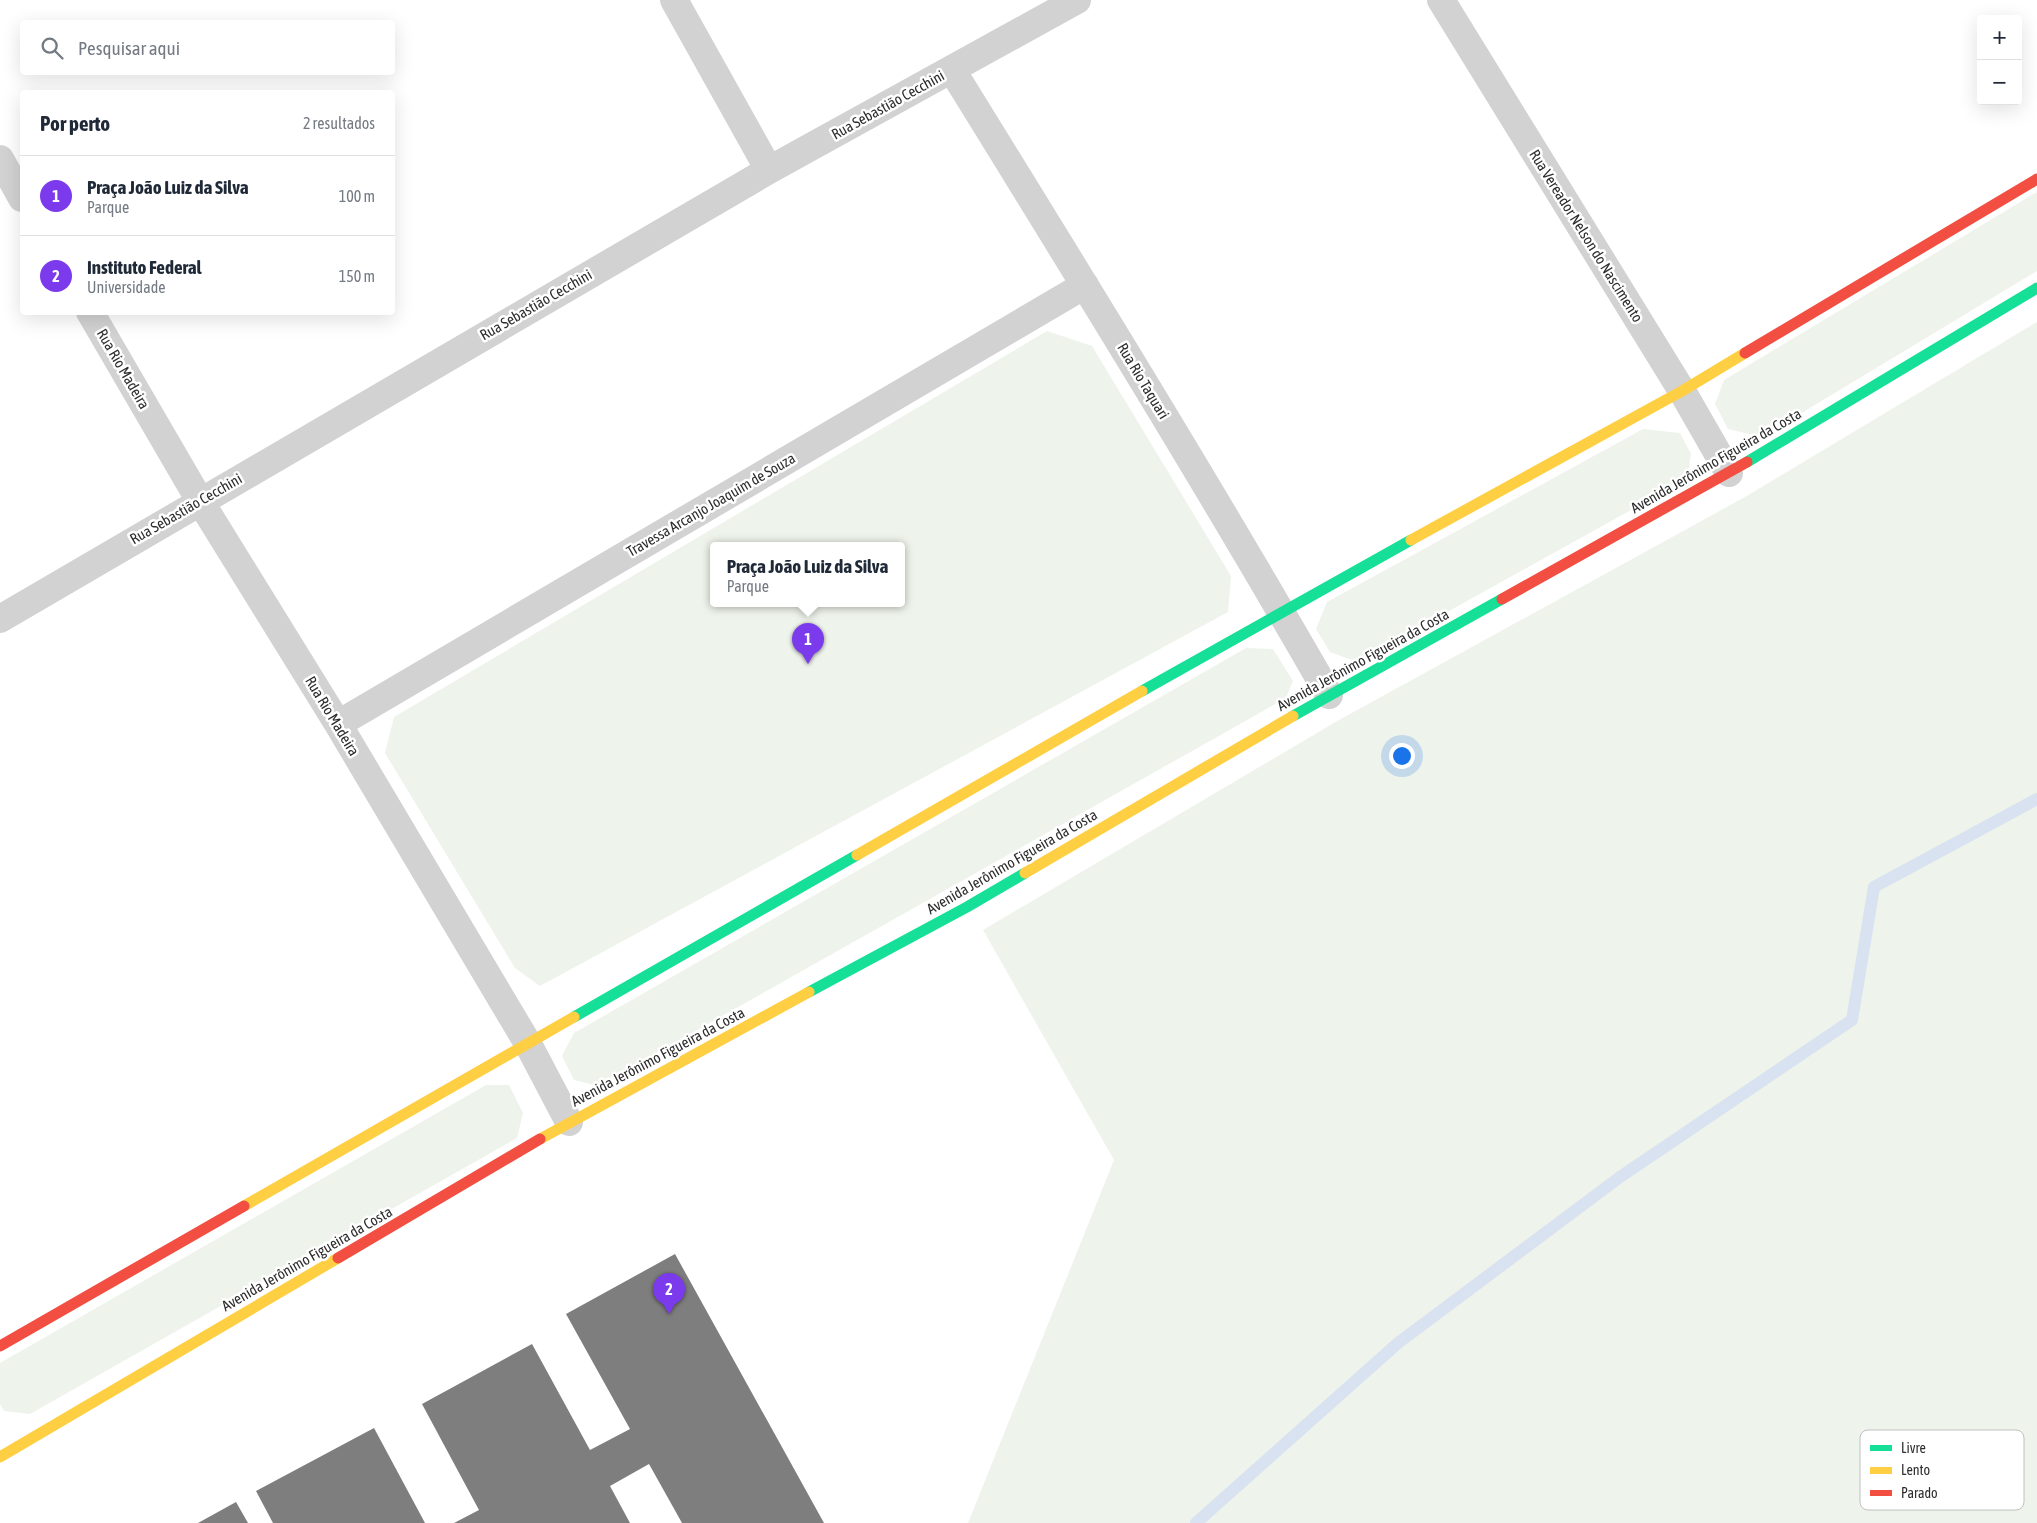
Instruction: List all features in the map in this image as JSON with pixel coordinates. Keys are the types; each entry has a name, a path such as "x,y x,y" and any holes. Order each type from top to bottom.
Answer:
{"main road":[{"path":"0,1346 527,1042 1281,612 1682,391 2037,179"},
{"name":"Avenida Jerônimo Figueira da Costa","path":"3,1449 569,1122 967,906 1328,695 1729,473 2037,288"}],"street":[{"path":"674,0 769,170"},
{"name":"Rua Sebastião Cecchini","path":"0,619 769,170 1076,0"},
{"name":"Rua Vereador Nelson do Nascimento","path":"1441,0 1682,391 1729,473"},
{"name":"Rua Rio Taquari","path":"952,70 1085,285 1281,612 1328,695"},
{"path":"0,159 20,194"},
{"name":"Travessa Arcanjo Joaquim de Souza","path":"338,724 1085,285"},
{"name":"Rua Rio Madeira","path":"92,315 200,501 338,724 527,1042 569,1122"}],"shaded area":[{"path":"2037,192 2037,271 1762,437 1728,429 1715,404 1724,380"},
{"path":"2037,322 2037,1523 968,1523 1114,1160 983,930 1339,720 1745,497"},
{"path":"1047,331 1092,346 1231,576 1228,612 540,986 515,968 385,753 394,717"},
{"path":"1643,429 1680,433 1691,454 1687,479 1357,662 1330,652 1316,629 1327,602"},
{"path":"1246,648 1273,649 1293,681 1286,698 598,1086 574,1080 562,1056 574,1033"},
{"path":"486,1085 509,1085 523,1113 517,1138 30,1414 4,1411 0,1404 0,1363"}],"building":[{"path":"675,1254 824,1523 682,1523 649,1464 610,1486 630,1523 454,1523 479,1510 422,1404 532,1344 590,1450 630,1429 566,1314"},
{"path":"374,1428 425,1523 273,1523 256,1491"},
{"path":"236,1502 248,1523 198,1523"}],"waterway":[{"path":"1196,1523 1398,1343 1620,1177 1852,1020 1874,887 2037,799"}],"traffic: fast":[{"path":"1747,462 2037,288"},
{"path":"1142,691 1411,540"},
{"path":"1293,716 1502,599"},
{"path":"574,1017 857,855"},
{"path":"809,992 967,907 1025,873"}],"traffic: slow":[{"path":"1411,540 1682,391 1745,353"},
{"path":"857,855 1142,691"},
{"path":"1025,873 1293,716"},
{"path":"540,1139 809,992"},
{"path":"244,1206 574,1017"},
{"path":"0,1457 338,1258"}],"traffic: jam":[{"path":"1745,353 2037,179"},
{"path":"1502,599 1747,462"},
{"path":"338,1258 540,1139"},
{"path":"0,1346 244,1206"}],"place":[{"name":"Praça João Luiz da Silva","path":"808,664"},
{"name":"Instituto Federal","path":"669,1314"}]}
